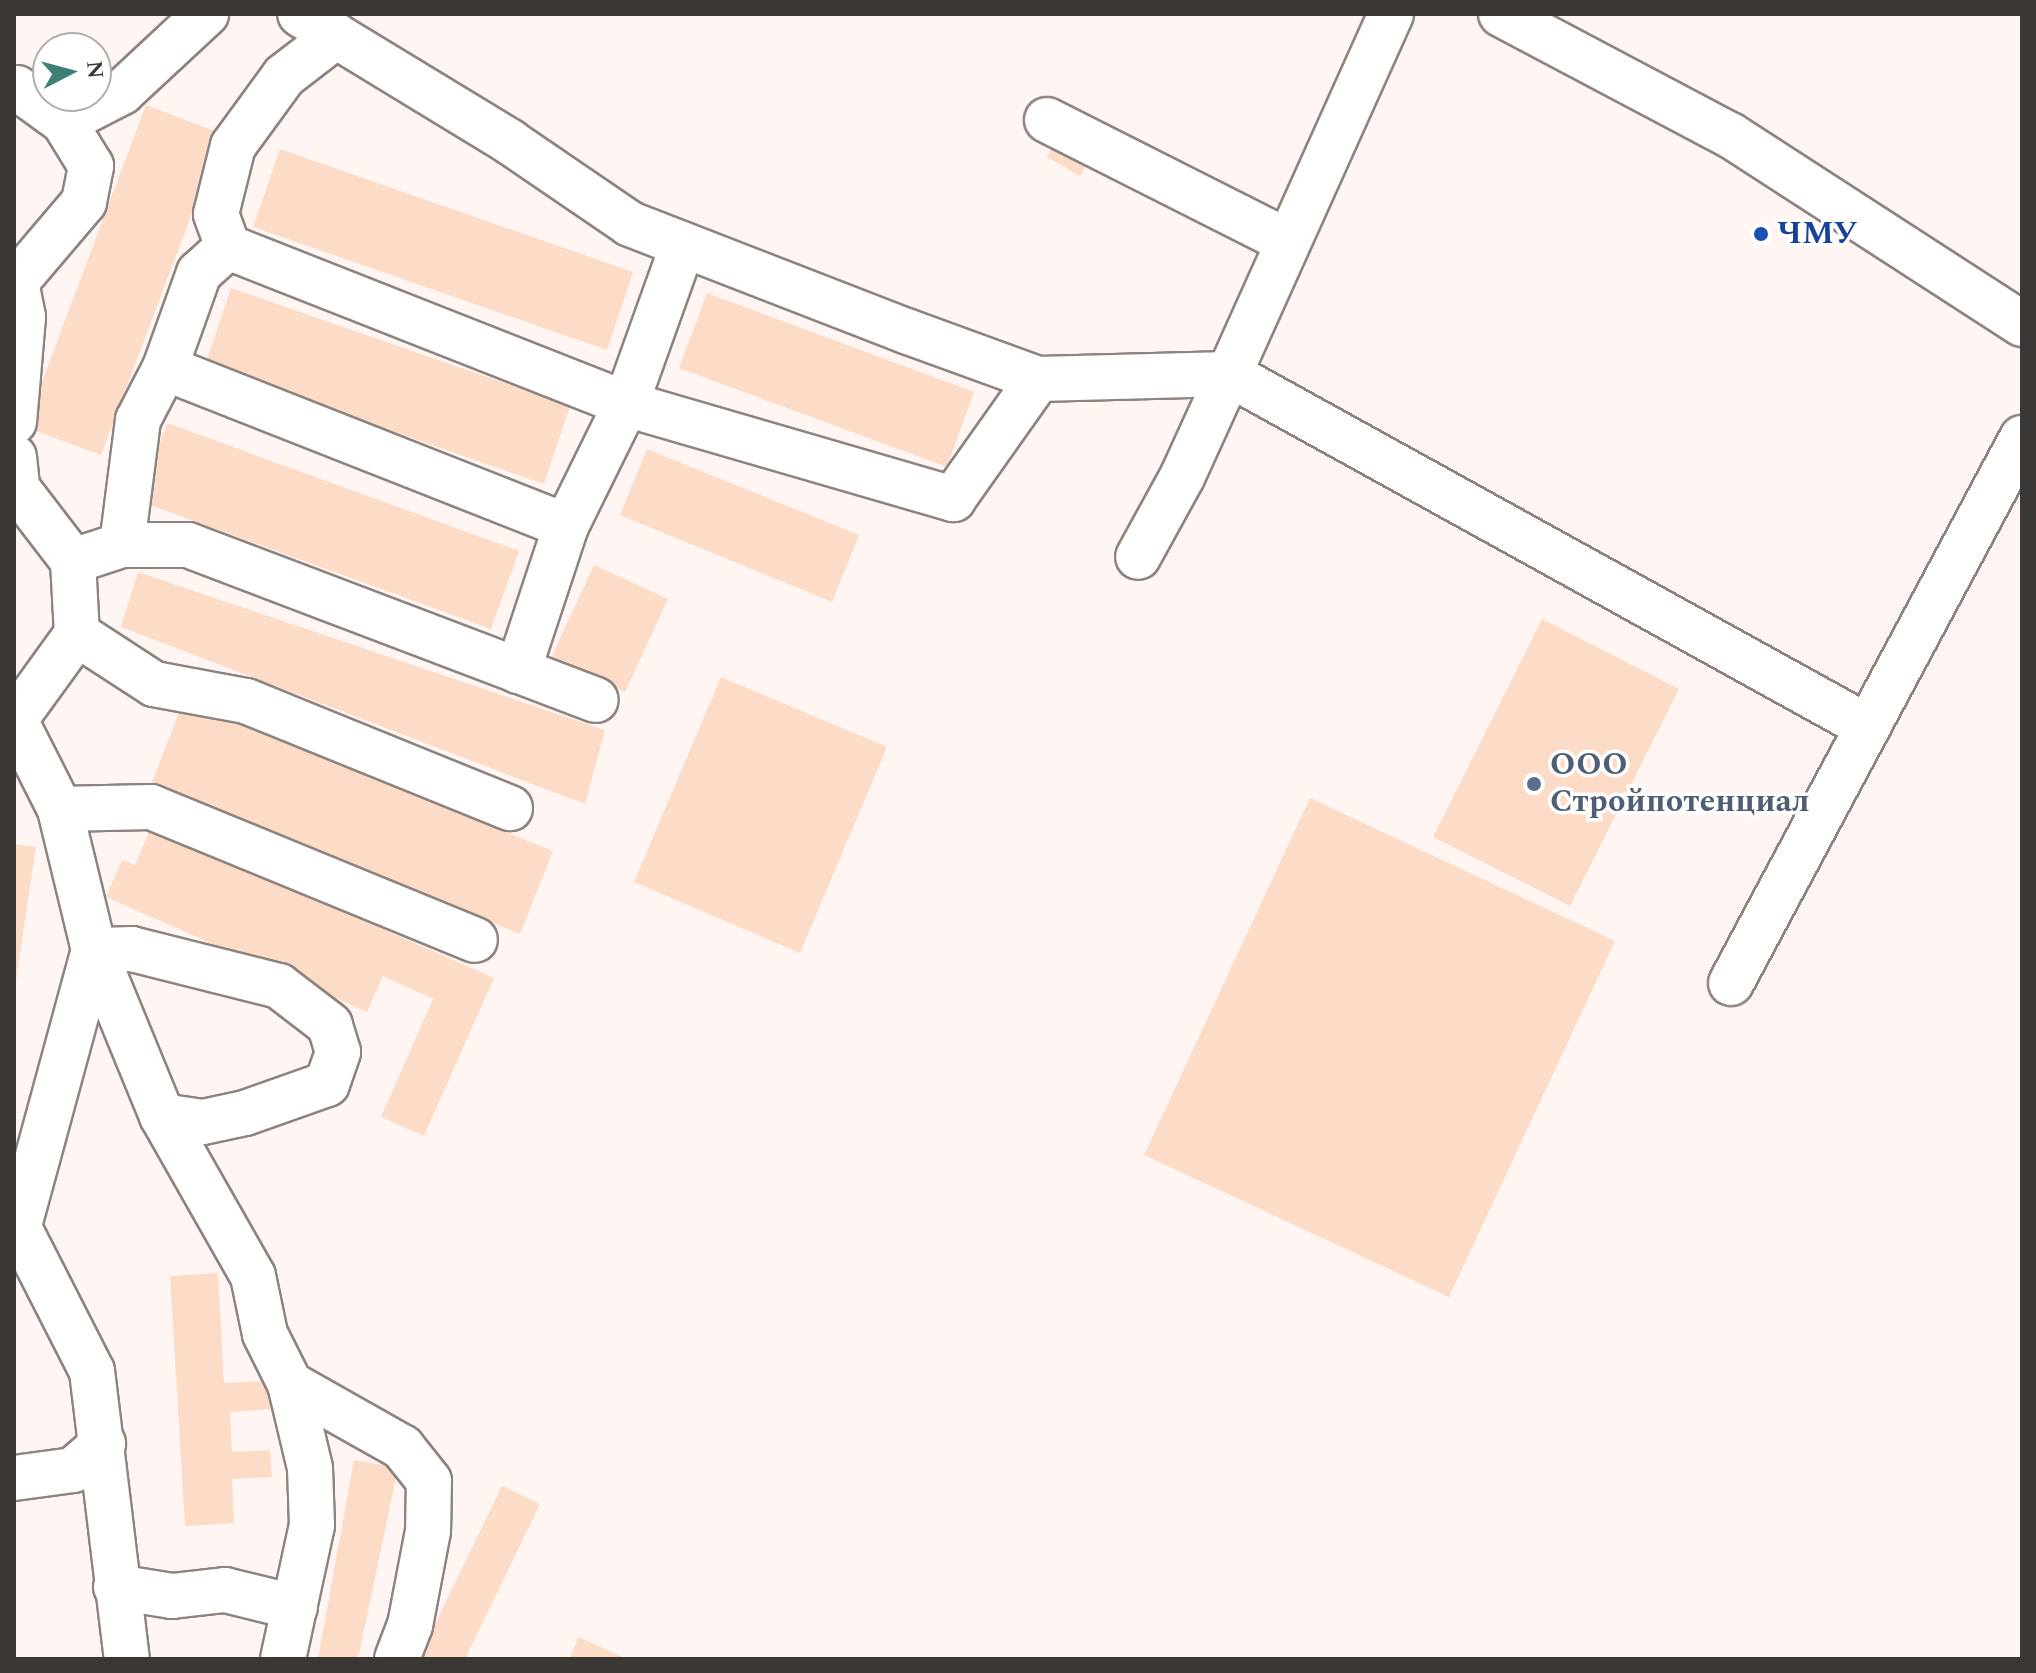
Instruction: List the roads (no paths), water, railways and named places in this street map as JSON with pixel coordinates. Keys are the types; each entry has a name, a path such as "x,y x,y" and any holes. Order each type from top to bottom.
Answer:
{"main road":[{"path":"64,122 122,92 206,14"},
{"path":"1138,557 1182,477 1391,14"},
{"path":"1501,14 1730,135 2022,324"},
{"path":"1038,379 953,499 626,404 228,247 216,214 233,146 318,25 510,142 630,224 683,245 1038,379 1229,374 1868,727"},
{"path":"14,422 23,317 15,277 84,202 91,166 64,122 15,87"},
{"path":"1047,120 1288,242"},
{"path":"518,671 566,526 626,404 683,245"},
{"path":"122,545 138,420 165,368 199,273 228,247"},
{"path":"165,368 566,526"},
{"path":"1731,983 2022,438"},
{"path":"14,457 17,488 73,561 77,634 14,721 60,809 94,950 162,1116 253,1276 265,1334 290,1384 310,1468 312,1525 283,1659"},
{"path":"73,561 122,545 188,545 595,700"},
{"path":"77,634 154,684 246,701 510,808"},
{"path":"60,809 151,807 475,940"},
{"path":"94,950 132,949 279,986 330,1025 338,1052 327,1084 245,1113 203,1122 162,1116"},
{"path":"94,950 16,1235 92,1371 127,1659"},
{"path":"290,1384 402,1447 429,1481 428,1531 410,1625 397,1659"},
{"path":"14,1478 73,1470 103,1444"},
{"path":"116,1587 172,1596 225,1590 295,1607"}],"place":[{"name":"ЧМУ","path":"1761,234"},
{"name":"ООО Стройпотенциал","path":"1534,784"}]}
